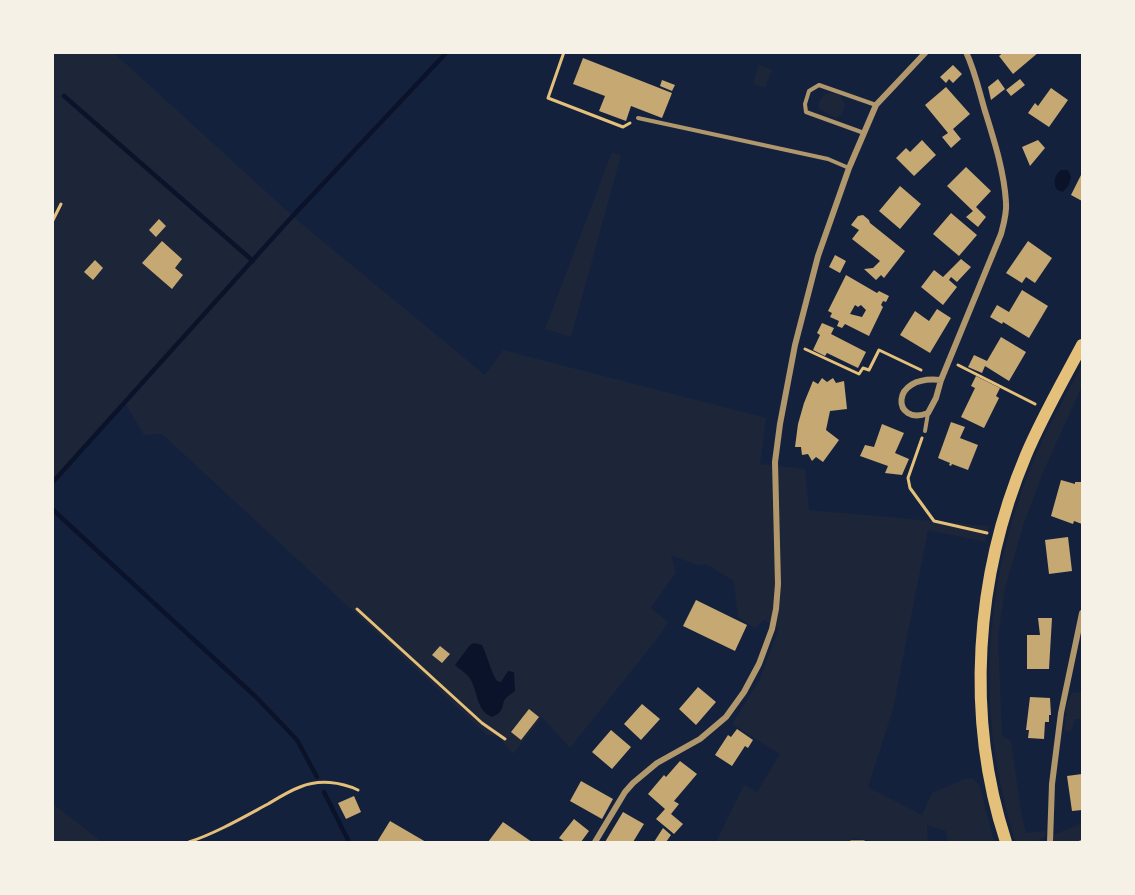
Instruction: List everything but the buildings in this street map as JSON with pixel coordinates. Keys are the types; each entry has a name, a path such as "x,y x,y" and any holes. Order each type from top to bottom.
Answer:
{"main road":[{"path":"1006,843 988,767 981,692 985,606 998,536 1016,480 1047,410 1083,345"}],"street":[{"path":"595,843 625,792 633,783 657,763 700,739 726,717 744,692 759,664 772,629 778,584 774,462 795,345 818,256 849,168 876,105 926,52"},
{"path":"941,380 928,379 910,384 902,404 908,413 918,416 928,412 936,398 941,380 1001,234 1005,218 1006,203 993,135 972,64 966,52"},
{"path":"1050,843 1052,784 1061,713 1083,613"}],"lane":[{"path":"864,133 806,112 805,104 809,90 819,85 876,105"},
{"path":"638,118 828,159 849,168"},
{"path":"925,431 928,412"}],"path":[{"path":"564,52 548,98 623,127 638,118"},
{"path":"52,222 61,204"},
{"path":"795,345 859,374 863,368 869,370 879,350 920,369"},
{"path":"950,361 1047,410"},
{"path":"925,431 908,478 910,488 934,521 998,536"},
{"path":"357,609 482,723 505,739"},
{"path":"189,843 235,822 301,786 324,782 348,785 358,790"},
{"path":"850,843 864,843"}],"shaded area":[{"path":"52,53 114,53 297,220 485,375 503,350 766,418 760,464 805,469 809,510 989,526 985,542 928,530 893,709 868,787 922,815 932,793 964,779 973,778 980,787 994,842 948,842 946,831 927,825 928,842 877,842 853,838 849,842 716,842 744,785 757,792 780,754 732,724 760,679 779,628 764,620 755,628 738,617 734,581 706,564 697,565 671,555 676,572 651,608 668,622 570,748 542,717 513,754 498,736 487,735 162,434 144,435 125,403 53,483"},
{"path":"759,65 772,70 765,88 753,84"},
{"path":"832,92 840,95 845,105 842,115 836,118 818,108 822,97"},
{"path":"612,152 621,155 571,337 545,329"},
{"path":"1061,170 1068,170 1071,177 1069,185 1063,192 1057,190 1055,182"},
{"path":"1082,365 1082,386 1042,475 1024,523 1005,588 998,637 1002,736 1011,741 1026,833 1046,831 1045,836 1037,842 1017,842 1003,796 993,737 990,667 995,598 1010,529 1026,479 1048,429"},
{"path":"474,643 482,645 497,681 501,682 508,671 514,672 515,691 505,699 500,712 492,717 486,714 479,704 471,680 455,665"},
{"path":"1082,692 1082,719 1075,719 1071,732 1064,730 1067,705 1072,693"},
{"path":"53,804 97,838 100,842 53,842"},
{"path":"1082,823 1082,842 1054,842 1053,835"}],"waterway":[{"path":"52,483 288,221 447,52"},
{"path":"64,96 253,261"},
{"path":"52,509 256,697 297,740 317,777"},
{"path":"324,792 349,842"}]}
